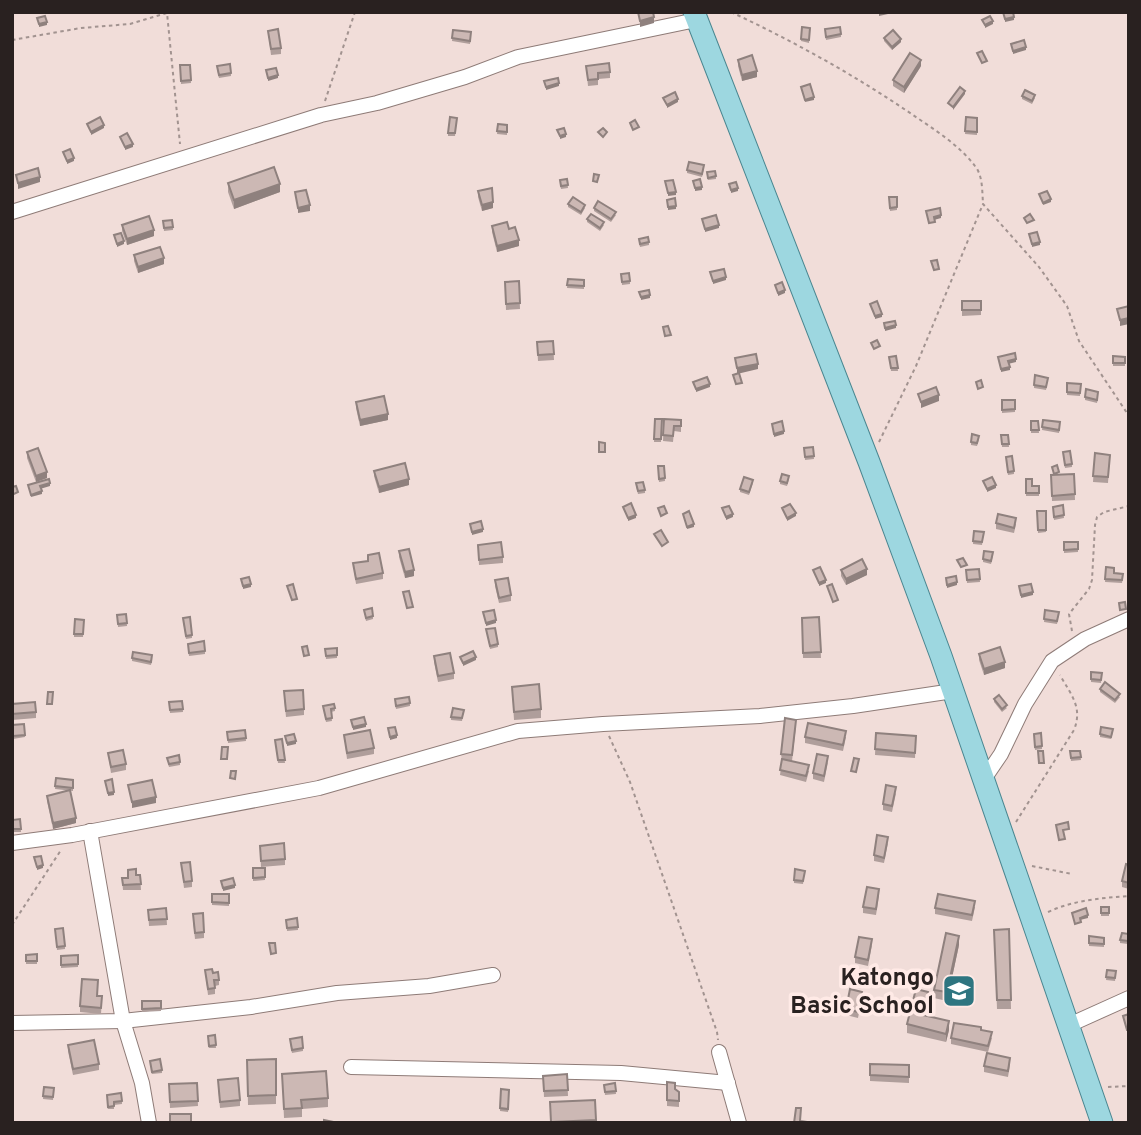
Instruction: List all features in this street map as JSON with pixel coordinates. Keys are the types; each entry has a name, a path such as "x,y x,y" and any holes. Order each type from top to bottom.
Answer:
{"main road":[{"path":"695,16 869,462 953,691 1102,1123"}],"street":[{"path":"12,212 321,115 377,103 465,77 518,57 695,16"},
{"path":"984,779 1001,754 1025,704 1052,661 1075,646 1129,619"},
{"path":"12,843 72,835 319,788 518,732 603,724 760,716 953,691"},
{"path":"90,831 124,1021 142,1083 149,1123"},
{"path":"12,1023 124,1021 251,1007 337,993 429,986 494,975"},
{"path":"1069,1025 1103,1007 1129,998"},
{"path":"719,1052 739,1123"},
{"path":"351,1067 621,1073 728,1083"}],"path":[{"path":"321,115 355,12"},
{"path":"731,12 813,53 880,93 945,137 977,168 983,204 916,366 869,462"},
{"path":"12,40 81,28 130,24 167,13 181,160"},
{"path":"983,204 1039,267 1067,306 1079,341 1129,416"},
{"path":"1075,646 1069,614 1089,589 1092,580 1094,525 1097,516 1129,506"},
{"path":"1004,840 1079,719 1078,707 1052,661"},
{"path":"603,724 630,782 717,1032 719,1052"},
{"path":"12,925 36,885 72,835"},
{"path":"1013,863 1072,874"},
{"path":"1032,920 1061,907 1097,898 1129,896"},
{"path":"1089,1088 1129,1086"}],"building":[{"path":"638,12 653,12 654,17 640,21"},
{"path":"1003,12 1013,12 1014,17 1005,19"},
{"path":"45,16 47,22 39,24 37,18"},
{"path":"990,16 993,21 985,25 982,20"},
{"path":"802,27 810,28 809,40 801,39"},
{"path":"840,27 841,34 826,37 825,29"},
{"path":"278,29 281,48 271,49 268,31"},
{"path":"453,30 471,32 470,41 452,38"},
{"path":"893,30 901,39 892,47 884,38"},
{"path":"1024,40 1026,47 1013,51 1011,44"},
{"path":"982,51 987,61 982,63 977,53"},
{"path":"910,53 921,60 904,87 893,80"},
{"path":"752,55 757,71 742,75 738,60"},
{"path":"609,63 610,72 598,73 598,79 588,80 586,66"},
{"path":"230,64 231,73 219,75 217,66"},
{"path":"180,65 190,65 191,80 181,81"},
{"path":"276,68 278,75 268,78 266,70"},
{"path":"558,78 559,83 546,87 544,81"},
{"path":"810,84 814,97 805,100 801,87"},
{"path":"960,87 965,91 953,107 948,103"},
{"path":"1025,90 1035,95 1032,101 1022,96"},
{"path":"675,92 678,99 667,105 663,98"},
{"path":"100,117 104,125 91,132 87,124"},
{"path":"450,117 457,118 455,133 448,133"},
{"path":"966,117 977,118 977,132 965,131"},
{"path":"635,120 639,127 633,130 630,123"},
{"path":"498,124 507,125 507,132 497,131"},
{"path":"564,128 566,134 560,136 557,130"},
{"path":"603,128 607,132 603,137 598,132"},
{"path":"127,133 133,144 125,147 120,137"},
{"path":"70,149 74,158 67,161 63,152"},
{"path":"689,162 704,165 702,174 687,170"},
{"path":"274,167 280,184 234,200 228,183"},
{"path":"38,168 40,177 18,183 16,175"},
{"path":"715,171 716,176 708,178 707,172"},
{"path":"594,174 599,175 597,182 593,181"},
{"path":"567,179 568,185 561,186 560,180"},
{"path":"700,179 702,187 695,188 693,181"},
{"path":"673,180 676,192 668,193 665,181"},
{"path":"736,182 738,188 731,190 729,184"},
{"path":"492,188 493,202 482,205 478,191"},
{"path":"306,190 310,205 298,208 295,192"},
{"path":"1047,191 1051,199 1043,203 1039,194"},
{"path":"573,197 585,205 581,212 568,204"},
{"path":"889,197 897,197 897,207 890,208"},
{"path":"675,198 676,206 668,207 667,200"},
{"path":"598,201 616,212 611,219 594,208"},
{"path":"940,208 941,215 934,217 935,222 929,223 926,211"},
{"path":"591,214 604,222 600,228 587,219"},
{"path":"1030,214 1034,220 1027,223 1024,218"},
{"path":"716,215 719,225 705,229 702,219"},
{"path":"149,216 154,230 127,239 122,225"},
{"path":"172,220 173,227 164,228 163,221"},
{"path":"507,222 509,229 515,227 519,240 497,246 492,226"},
{"path":"1037,232 1040,242 1032,244 1029,234"},
{"path":"121,233 124,241 117,244 114,235"},
{"path":"648,237 649,242 640,244 639,239"},
{"path":"160,247 164,258 138,267 134,255"},
{"path":"937,260 939,269 934,270 931,261"},
{"path":"724,269 726,277 713,281 710,272"},
{"path":"629,273 630,281 622,282 621,274"},
{"path":"568,279 584,280 584,286 567,285"},
{"path":"519,281 520,303 506,304 505,282"},
{"path":"782,282 785,290 778,293 775,285"},
{"path":"649,290 650,295 641,297 639,292"},
{"path":"877,301 882,314 875,316 870,304"},
{"path":"962,301 981,301 981,310 962,310"},
{"path":"1129,306 1129,318 1120,320 1117,309"},
{"path":"895,321 896,325 885,328 884,323"},
{"path":"668,326 671,335 665,336 663,327"},
{"path":"877,340 880,346 874,349 871,343"},
{"path":"553,341 554,354 538,355 537,342"},
{"path":"1015,353 1016,359 1008,361 1010,367 1001,369 998,357"},
{"path":"756,354 758,364 737,368 735,358"},
{"path":"896,356 898,368 891,368 889,357"},
{"path":"1113,356 1125,357 1125,363 1113,363"},
{"path":"739,373 742,383 736,384 733,375"},
{"path":"1035,375 1048,378 1046,387 1034,385"},
{"path":"707,377 710,384 696,389 693,382"},
{"path":"981,380 983,387 978,389 976,382"},
{"path":"1067,383 1081,384 1080,393 1067,392"},
{"path":"936,387 939,395 921,402 918,394"},
{"path":"1086,389 1098,392 1097,400 1085,397"},
{"path":"384,396 388,414 360,420 356,402"},
{"path":"1002,400 1015,400 1015,409 1002,410"},
{"path":"655,419 662,419 661,439 654,439"},
{"path":"664,419 681,420 681,426 674,426 673,436 663,435"},
{"path":"1043,420 1060,422 1059,430 1042,427"},
{"path":"782,421 784,431 774,434 772,424"},
{"path":"1031,421 1038,421 1039,430 1031,430"},
{"path":"972,434 979,436 977,443 971,442"},
{"path":"1001,435 1008,435 1009,444 1002,444"},
{"path":"599,442 605,443 605,452 599,452"},
{"path":"813,447 814,456 805,457 804,448"},
{"path":"38,448 47,472 36,476 27,452"},
{"path":"1070,451 1072,464 1065,465 1063,452"},
{"path":"1095,453 1110,455 1108,477 1093,476"},
{"path":"1012,456 1014,471 1008,472 1006,457"},
{"path":"405,463 409,479 379,487 374,471"},
{"path":"1057,465 1059,472 1054,474 1052,467"},
{"path":"658,466 664,466 665,478 659,479"},
{"path":"782,474 789,476 787,483 780,481"},
{"path":"1074,474 1075,494 1052,496 1051,475"},
{"path":"744,477 753,480 749,492 740,489"},
{"path":"992,477 996,485 987,489 983,481"},
{"path":"49,479 50,483 40,486 42,491 31,495 28,485"},
{"path":"1026,479 1032,479 1032,486 1039,486 1039,493 1026,493"},
{"path":"643,482 645,490 638,491 636,483"},
{"path":"16,486 18,492 12,495 12,487"},
{"path":"631,503 636,515 628,518 623,507"},
{"path":"790,504 796,513 787,518 782,508"},
{"path":"1063,505 1064,515 1054,517 1053,507"},
{"path":"664,506 667,513 661,516 658,508"},
{"path":"729,506 733,514 726,517 722,508"},
{"path":"689,511 694,524 687,527 683,514"},
{"path":"1037,511 1046,511 1046,530 1038,530"},
{"path":"998,514 1016,518 1014,528 996,523"},
{"path":"481,521 483,529 472,532 470,524"},
{"path":"661,530 668,542 662,546 654,534"},
{"path":"974,531 984,532 982,542 973,541"},
{"path":"501,542 503,557 479,560 478,545"},
{"path":"1064,542 1078,542 1078,549 1064,550"},
{"path":"409,549 414,570 405,572 399,551"},
{"path":"984,551 993,552 991,561 983,559"},
{"path":"379,553 383,573 356,579 353,563 368,561 368,555"},
{"path":"963,558 967,565 961,567 957,560"},
{"path":"862,559 867,569 846,579 841,570"},
{"path":"820,567 826,580 819,583 813,570"},
{"path":"1106,567 1114,568 1114,573 1123,574 1122,580 1105,579"},
{"path":"979,569 980,579 967,580 966,570"},
{"path":"956,576 957,582 947,585 946,578"},
{"path":"249,577 251,584 243,586 241,579"},
{"path":"508,578 511,595 499,598 495,580"},
{"path":"293,584 297,599 292,600 287,586"},
{"path":"832,584 838,600 833,602 827,586"},
{"path":"1031,584 1033,592 1021,595 1019,586"},
{"path":"409,591 413,607 407,608 403,592"},
{"path":"1125,602 1126,609 1120,610 1119,603"},
{"path":"372,608 373,616 366,618 364,610"},
{"path":"494,610 496,620 486,623 483,612"},
{"path":"1045,610 1059,612 1057,621 1044,619"},
{"path":"126,614 127,623 118,624 117,615"},
{"path":"190,617 192,635 186,636 183,618"},
{"path":"819,617 821,652 803,653 802,618"},
{"path":"75,619 84,620 83,634 74,634"},
{"path":"495,628 498,644 490,646 486,629"},
{"path":"204,641 205,651 189,653 188,644"},
{"path":"307,646 309,655 304,656 302,647"},
{"path":"1000,647 1005,662 984,669 979,654"},
{"path":"337,648 337,655 326,656 325,649"},
{"path":"473,651 476,657 463,663 460,657"},
{"path":"133,652 152,655 151,662 132,658"},
{"path":"450,653 454,673 438,676 434,656"},
{"path":"1091,672 1102,673 1101,680 1091,679"},
{"path":"1105,682 1120,694 1115,700 1100,689"},
{"path":"539,684 541,709 514,712 512,687"},
{"path":"303,690 304,709 286,711 284,691"},
{"path":"48,692 53,692 52,704 47,704"},
{"path":"999,695 1007,705 1002,709 994,699"},
{"path":"409,697 410,703 396,706 395,699"},
{"path":"182,701 183,709 170,710 169,702"},
{"path":"35,702 36,712 12,714 12,704"},
{"path":"334,704 335,708 331,709 332,718 326,719 323,706"},
{"path":"453,708 464,710 462,718 451,717"},
{"path":"364,717 366,724 353,727 351,720"},
{"path":"785,718 796,720 792,755 781,754"},
{"path":"808,723 846,731 843,745 805,737"},
{"path":"24,724 25,735 13,736 12,725"},
{"path":"395,727 397,735 390,737 388,728"},
{"path":"1101,727 1113,729 1111,737 1100,734"},
{"path":"245,730 246,738 228,740 227,732"},
{"path":"370,730 374,748 347,753 344,735"},
{"path":"876,733 916,736 915,753 875,749"},
{"path":"1041,733 1042,746 1035,747 1034,734"},
{"path":"294,734 296,741 287,743 285,736"},
{"path":"282,739 285,760 278,760 275,740"},
{"path":"222,747 228,747 227,759 221,759"},
{"path":"123,750 126,764 111,767 108,753"},
{"path":"1038,751 1043,751 1044,763 1039,763"},
{"path":"1070,751 1080,751 1081,757 1071,758"},
{"path":"817,754 828,756 824,776 813,773"},
{"path":"179,755 180,762 169,764 167,758"},
{"path":"854,758 859,759 856,772 851,771"},
{"path":"782,759 809,765 806,776 780,770"},
{"path":"231,771 236,771 235,779 230,778"},
{"path":"56,778 73,780 73,788 55,786"},
{"path":"112,779 114,792 108,793 105,781"},
{"path":"152,780 156,797 132,802 128,785"},
{"path":"886,785 896,787 892,806 883,804"},
{"path":"70,790 76,818 53,823 47,796"},
{"path":"20,819 21,829 13,829 12,820"},
{"path":"1068,822 1069,829 1063,830 1065,839 1059,840 1056,825"},
{"path":"877,835 888,837 884,858 874,855"},
{"path":"284,843 285,859 261,861 260,846"},
{"path":"41,856 43,865 37,867 34,857"},
{"path":"190,862 192,881 184,882 181,863"},
{"path":"1126,864 1129,865 1129,883 1122,881"},
{"path":"253,868 265,868 265,877 253,878"},
{"path":"136,869 141,884 123,885 122,878 128,878 128,870"},
{"path":"795,869 805,871 803,881 794,880"},
{"path":"233,878 235,885 223,888 221,881"},
{"path":"867,887 879,889 876,909 863,907"},
{"path":"212,894 229,894 229,903 212,902"},
{"path":"938,894 975,901 972,915 935,908"},
{"path":"1101,907 1109,907 1109,913 1101,913"},
{"path":"166,908 167,919 149,920 148,910"},
{"path":"1086,908 1088,915 1075,924 1072,913"},
{"path":"203,913 204,932 195,933 193,914"},
{"path":"297,918 298,927 287,928 286,920"},
{"path":"63,928 65,946 57,947 55,929"},
{"path":"1009,929 1011,1000 997,1000 994,930"},
{"path":"946,933 959,936 947,992 934,990"},
{"path":"1122,933 1129,934 1128,941 1120,940"},
{"path":"1089,936 1104,938 1104,944 1089,943"},
{"path":"859,937 872,939 868,960 855,957"},
{"path":"269,943 275,943 276,953 271,954"},
{"path":"37,954 37,961 26,961 26,955"},
{"path":"78,955 78,964 61,965 61,956"},
{"path":"212,969 213,973 218,972 219,980 214,980 215,988 208,989 205,970"},
{"path":"1107,970 1116,971 1115,978 1106,977"},
{"path":"82,979 98,980 97,996 102,996 101,1008 80,1006"},
{"path":"850,989 862,992 858,1012 846,1009"},
{"path":"916,989 928,992 923,1015 949,1021 946,1034 907,1024"},
{"path":"142,1001 161,1001 161,1008 142,1009"},
{"path":"1129,1014 1129,1030 1127,1030 1123,1016"},
{"path":"954,1023 981,1027 981,1030 992,1032 988,1046 951,1038"},
{"path":"215,1035 216,1045 209,1046 208,1036"},
{"path":"302,1037 303,1048 292,1050 290,1039"},
{"path":"94,1040 99,1064 73,1069 68,1045"},
{"path":"987,1053 1010,1058 1008,1071 984,1066"},
{"path":"160,1059 162,1070 152,1072 150,1061"},
{"path":"276,1059 276,1095 248,1096 247,1060"},
{"path":"870,1064 909,1065 909,1077 870,1075"},
{"path":"326,1071 328,1098 301,1100 302,1108 284,1109 282,1074"},
{"path":"567,1074 568,1090 544,1091 543,1076"},
{"path":"238,1078 240,1100 220,1102 218,1080"},
{"path":"667,1082 675,1083 679,1101 667,1100"},
{"path":"197,1083 198,1101 170,1102 169,1084"},
{"path":"615,1083 616,1091 605,1092 604,1085"},
{"path":"44,1087 54,1088 53,1097 43,1096"},
{"path":"501,1089 509,1090 508,1109 500,1108"},
{"path":"121,1093 122,1101 114,1102 114,1106 108,1107 107,1095"},
{"path":"595,1100 596,1120 551,1122 550,1102"},
{"path":"796,1108 801,1108 800,1121 806,1123 794,1123"},
{"path":"170,1114 191,1114 191,1123 170,1123"}],"place":[{"name":"Katongo Basic School","path":"959,991"}]}
